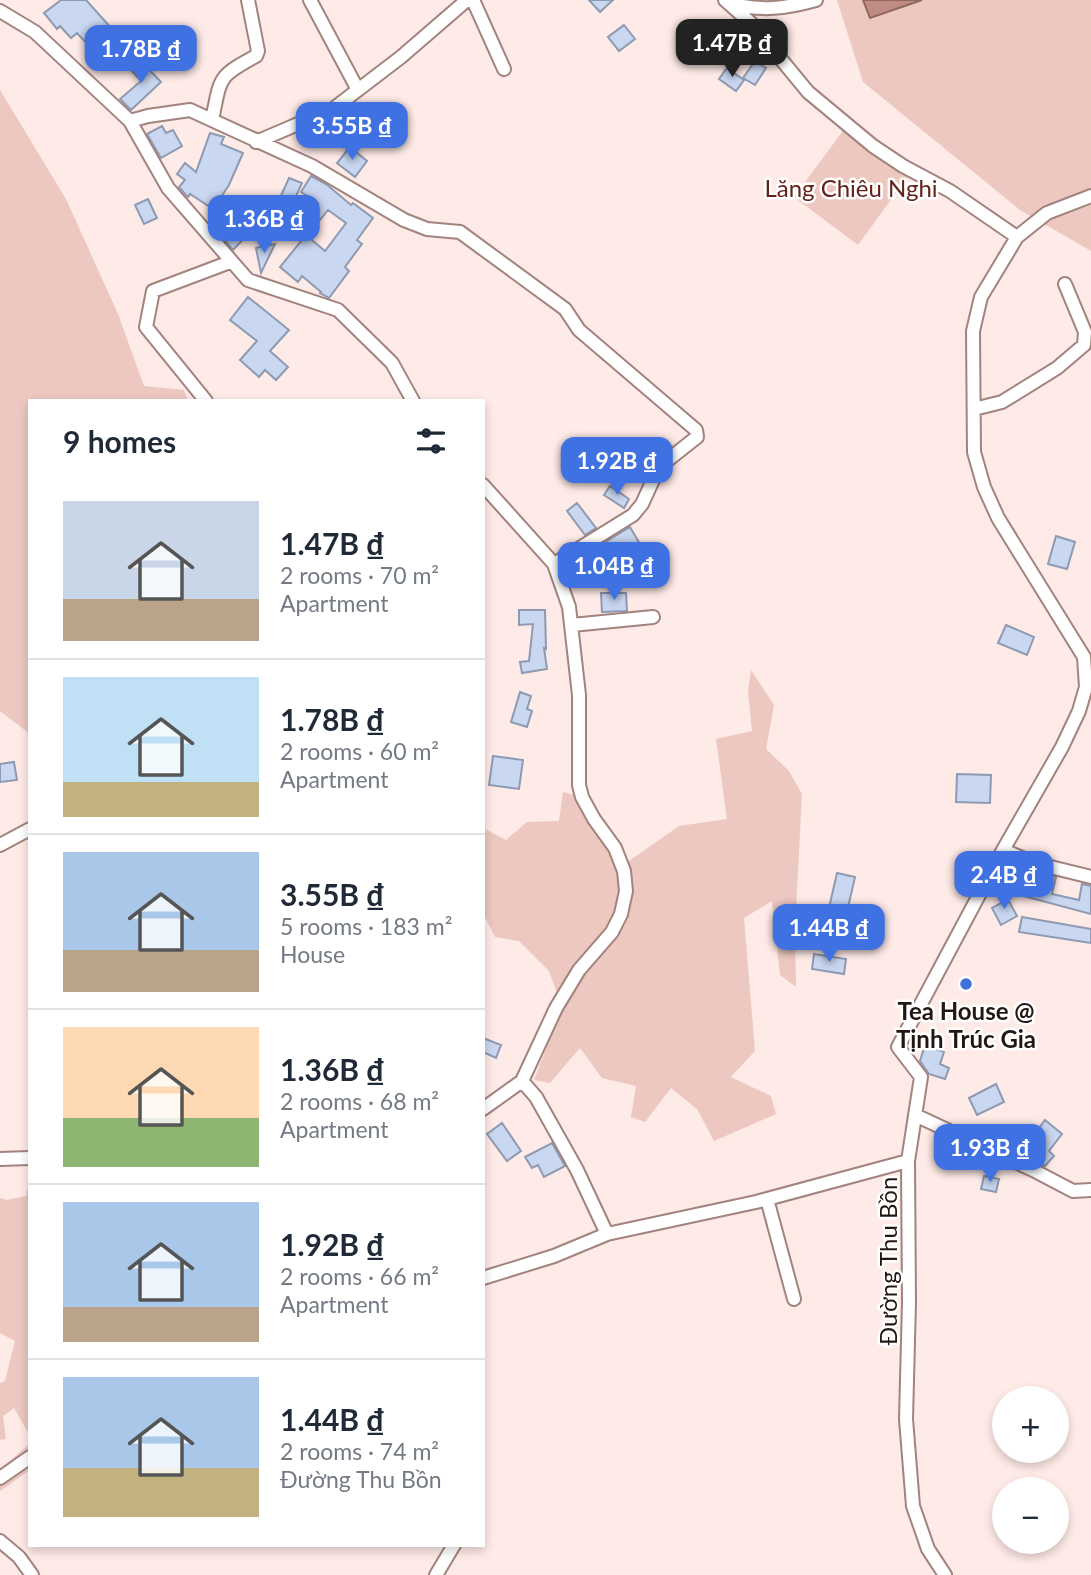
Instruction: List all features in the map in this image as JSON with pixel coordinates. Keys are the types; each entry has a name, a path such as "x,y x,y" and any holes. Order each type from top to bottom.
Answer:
{"street":[{"path":"212,120 224,74 256,56 258,51 248,0"},
{"path":"310,0 358,90"},
{"path":"257,142 324,114 401,57 467,0"},
{"path":"473,0 505,69"},
{"path":"726,1 749,9 789,7 816,0"},
{"path":"726,1 752,24 808,93 862,137 903,166 950,191 1017,236 1047,213 1091,196"},
{"path":"0,11 35,33 130,121 168,188 247,280 338,310 392,363 412,399"},
{"path":"130,121 190,110 312,166 404,220 428,229 460,232 565,309 579,330 696,430 697,437 659,467 642,504 633,515 554,564"},
{"name":"Đường Thu Bồn","path":"945,1575 928,1549 914,1506 906,1419 908,1161 921,1077 898,1046 1003,850 1062,747 1086,687 1084,657 998,518 984,487 974,452 974,331 981,297 1017,236"},
{"path":"204,399 146,327 153,291 230,262"},
{"path":"974,409 1002,402 1057,368 1084,345 1085,332 1065,284"},
{"path":"485,487 554,564 569,607 572,625 579,695 579,785 594,819 615,848 624,870 626,891 621,914 612,932 579,970 561,999 522,1081 485,1108"},
{"path":"572,625 653,617"},
{"path":"0,845 28,830"},
{"path":"1003,850 1034,863 1091,877"},
{"path":"522,1081 536,1097 577,1170 607,1234"},
{"path":"915,1115 1073,1191 1091,1190"},
{"path":"0,1159 28,1158"},
{"path":"485,1277 554,1256 607,1234 767,1199 908,1161"},
{"path":"767,1199 794,1300"},
{"path":"0,1478 28,1458"},
{"path":"0,1541 19,1557 32,1575"},
{"path":"436,1575 453,1547"}],"green space":[{"path":"837,0 863,0 870,17 922,0 1091,0 1091,251 1020,210 863,82"},
{"path":"0,90 66,199 118,314 144,386 184,390 187,399 28,399 28,732 0,711"},
{"name":"Lăng Chiêu Nghi","path":"845,128 909,175 858,245 794,197"},
{"path":"751,670 774,705 766,749 789,771 802,794 795,928 796,987 780,975 772,901 744,918 755,1051 731,1077 771,1096 776,1114 714,1141 697,1109 671,1088 645,1122 631,1117 636,1086 602,1078 580,1048 550,1083 534,1080 562,1007 549,971 519,941 495,937 485,917 485,829 506,840 527,822 559,821 563,792 586,798 626,863 679,826 727,819 716,739 752,731 748,691"},
{"path":"28,1186 28,1432 14,1408 3,1416 6,1439 0,1440 0,1383 5,1381 15,1341 0,1333 0,1198 7,1200 26,1196"},
{"path":"28,1445 28,1471 0,1491 0,1470"}],"shaded area":[{"path":"863,0 922,0 870,18"}],"building":[{"path":"61,0 86,0 113,30 92,49 77,33 71,38 60,26 57,29 44,13"},
{"path":"589,0 613,0 600,12"},
{"path":"624,25 635,39 619,51 608,37"},
{"path":"140,60 161,82 131,110 120,99 141,81 130,69"},
{"path":"755,61 766,68 755,85 743,78"},
{"path":"727,68 744,80 736,91 719,79"},
{"path":"162,126 166,133 173,130 182,146 161,158 147,134"},
{"path":"210,133 224,137 221,144 243,153 229,185 213,209 190,194 188,197 179,187 185,180 177,174 185,163 196,172"},
{"path":"350,147 367,161 355,177 337,163"},
{"path":"311,176 373,218 357,240 362,244 345,267 349,271 329,298 302,276 298,282 280,267 306,235 325,251 346,223 328,210 316,225 306,219 318,203 301,192"},
{"path":"289,178 302,183 292,205 279,200"},
{"path":"148,199 157,218 144,224 135,205"},
{"path":"222,211 252,230 233,250 212,225"},
{"path":"275,244 261,273 256,248"},
{"path":"248,297 289,330 270,351 288,367 276,380 265,370 259,377 240,360 257,341 230,320"},
{"path":"610,486 629,499 624,508 604,495"},
{"path":"577,503 596,528 585,535 567,511"},
{"path":"630,527 644,551 632,558 629,553 611,562 602,544"},
{"path":"1056,536 1075,542 1067,569 1048,564"},
{"path":"601,593 626,593 627,611 602,612"},
{"path":"519,610 545,610 546,649 544,648 547,669 522,673 520,662 529,661 533,624 519,625"},
{"path":"1006,625 1034,637 1027,655 998,643"},
{"path":"520,692 531,696 527,709 532,711 527,727 511,722"},
{"path":"493,756 523,760 519,789 489,785"},
{"path":"14,762 17,780 0,782 0,764"},
{"path":"957,774 991,775 990,803 956,802"},
{"path":"1012,863 1056,877 1052,894 1079,900 1082,884 1091,886 1091,914 1005,891"},
{"path":"837,873 855,877 847,912 829,908"},
{"path":"1004,892 1017,916 1001,925 992,908 1001,903"},
{"path":"1022,917 1091,929 1091,943 1019,932"},
{"path":"814,954 846,959 844,974 812,969"},
{"path":"485,1039 501,1045 496,1058 485,1053"},
{"path":"925,1045 944,1052 940,1064 949,1068 945,1079 929,1074 920,1061"},
{"path":"996,1084 1004,1102 977,1115 969,1098"},
{"path":"1045,1120 1062,1134 1049,1151 1054,1156 1045,1166 1016,1150 1031,1134 1033,1136"},
{"path":"502,1123 521,1151 507,1161 487,1134"},
{"path":"552,1143 565,1166 544,1177 538,1165 532,1168 525,1157"},
{"path":"984,1176 999,1179 996,1192 981,1189"}],"place":[{"name":"Tea House @ Tịnh Trúc Gia","path":"966,984"}]}
